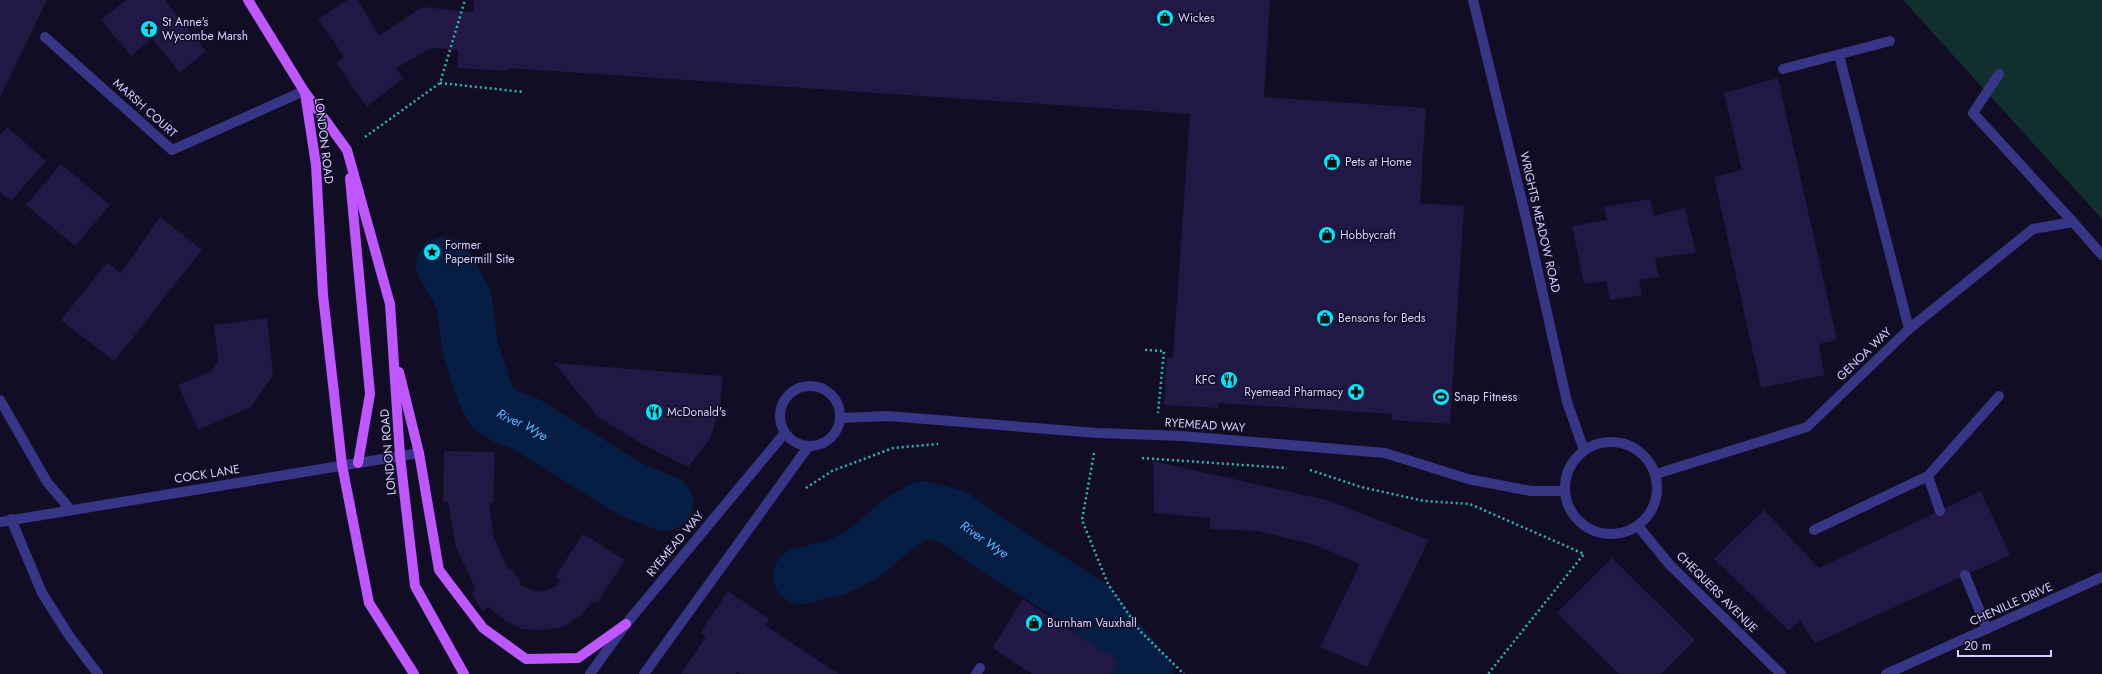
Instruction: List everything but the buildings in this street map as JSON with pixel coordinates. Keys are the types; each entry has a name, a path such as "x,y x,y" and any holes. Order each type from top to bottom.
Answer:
{"main road":[{"path":"248,0 304,91"},
{"name":"LONDON ROAD","path":"304,91 347,150 390,304 400,456 415,586 464,674"},
{"name":"LONDON ROAD","path":"304,91 316,165 323,295 342,465 369,603 414,674"},
{"path":"347,150 370,394 358,463"},
{"path":"393,344 419,453 439,570 483,628 526,658 578,658 626,624"}],"street":[{"name":"WRIGHTS MEADOW ROAD","path":"1473,0 1526,218 1567,402 1584,450"},
{"name":"MARSH COURT","path":"46,37 172,150 304,91"},
{"path":"1783,69 1890,41"},
{"path":"1839,54 1909,329"},
{"path":"1999,74 1973,113 2102,255"},
{"name":"GENOA WAY","path":"1656,474 1807,427 1909,329 2033,229 2073,222"},
{"path":"812,386 830,393 836,400 841,418 834,436 826,442 808,447 799,445 784,434 779,415 781,405 786,397 794,390 812,386"},
{"path":"1814,530 1928,476 1999,396"},
{"path":"0,400 47,482 70,509"},
{"name":"RYEMEAD WAY","path":"841,418 888,416 1097,433 1156,435 1385,453 1468,478 1531,491 1563,491"},
{"name":"RYEMEAD WAY","path":"590,674 626,624 784,434"},
{"path":"1613,441 1629,445 1642,453 1656,474 1656,496 1651,511 1638,526 1628,531 1613,534 1598,533 1585,526 1574,516 1563,491 1566,473 1573,460 1584,450 1598,443 1613,441"},
{"path":"644,674 808,447"},
{"name":"COCK LANE","path":"0,522 70,509 419,453"},
{"path":"1928,476 1940,510"},
{"path":"11,519 42,594 70,637 98,674"},
{"name":"CHEQUERS AVENUE","path":"1638,526 1669,564 1781,674"},
{"path":"1965,576 1987,629"},
{"name":"CHENILLE DRIVE","path":"1886,674 2102,577"}],"path":[{"path":"347,150 440,83 465,0"},
{"path":"440,83 524,92"},
{"path":"1145,350 1164,351 1156,435"},
{"path":"1097,433 1082,520 1108,584 1140,631 1184,674"},
{"path":"800,493 832,471 893,448 944,444"},
{"path":"1085,454 1101,455"},
{"path":"1140,458 1295,469"},
{"path":"1303,470 1311,470 1361,487 1424,501 1470,504 1584,554 1488,674"}],"green space":[{"path":"1903,0 2102,0 2102,219"}],"waterway":[{"name":"River Wye","path":"444,265 464,299 470,347 485,393 493,408 507,417 526,424 630,489 665,503"},
{"name":"River Wye","path":"801,576 837,567 862,555 901,522 924,509 953,517 993,545 1089,606 1145,674"}],"place":[{"name":"Wickes","path":"1165,18"},
{"name":"St Anne's Wycombe Marsh","path":"149,29"},
{"name":"Pets at Home","path":"1332,162"},
{"name":"Hobbycraft","path":"1327,235"},
{"name":"Former Papermill Site","path":"432,252"},
{"name":"Bensons for Beds","path":"1325,318"},
{"name":"KFC","path":"1229,380"},
{"name":"Ryemead Pharmacy","path":"1356,392"},
{"name":"Snap Fitness","path":"1441,397"},
{"name":"McDonald's","path":"654,412"},
{"name":"Burnham Vauxhall","path":"1034,623"}]}
